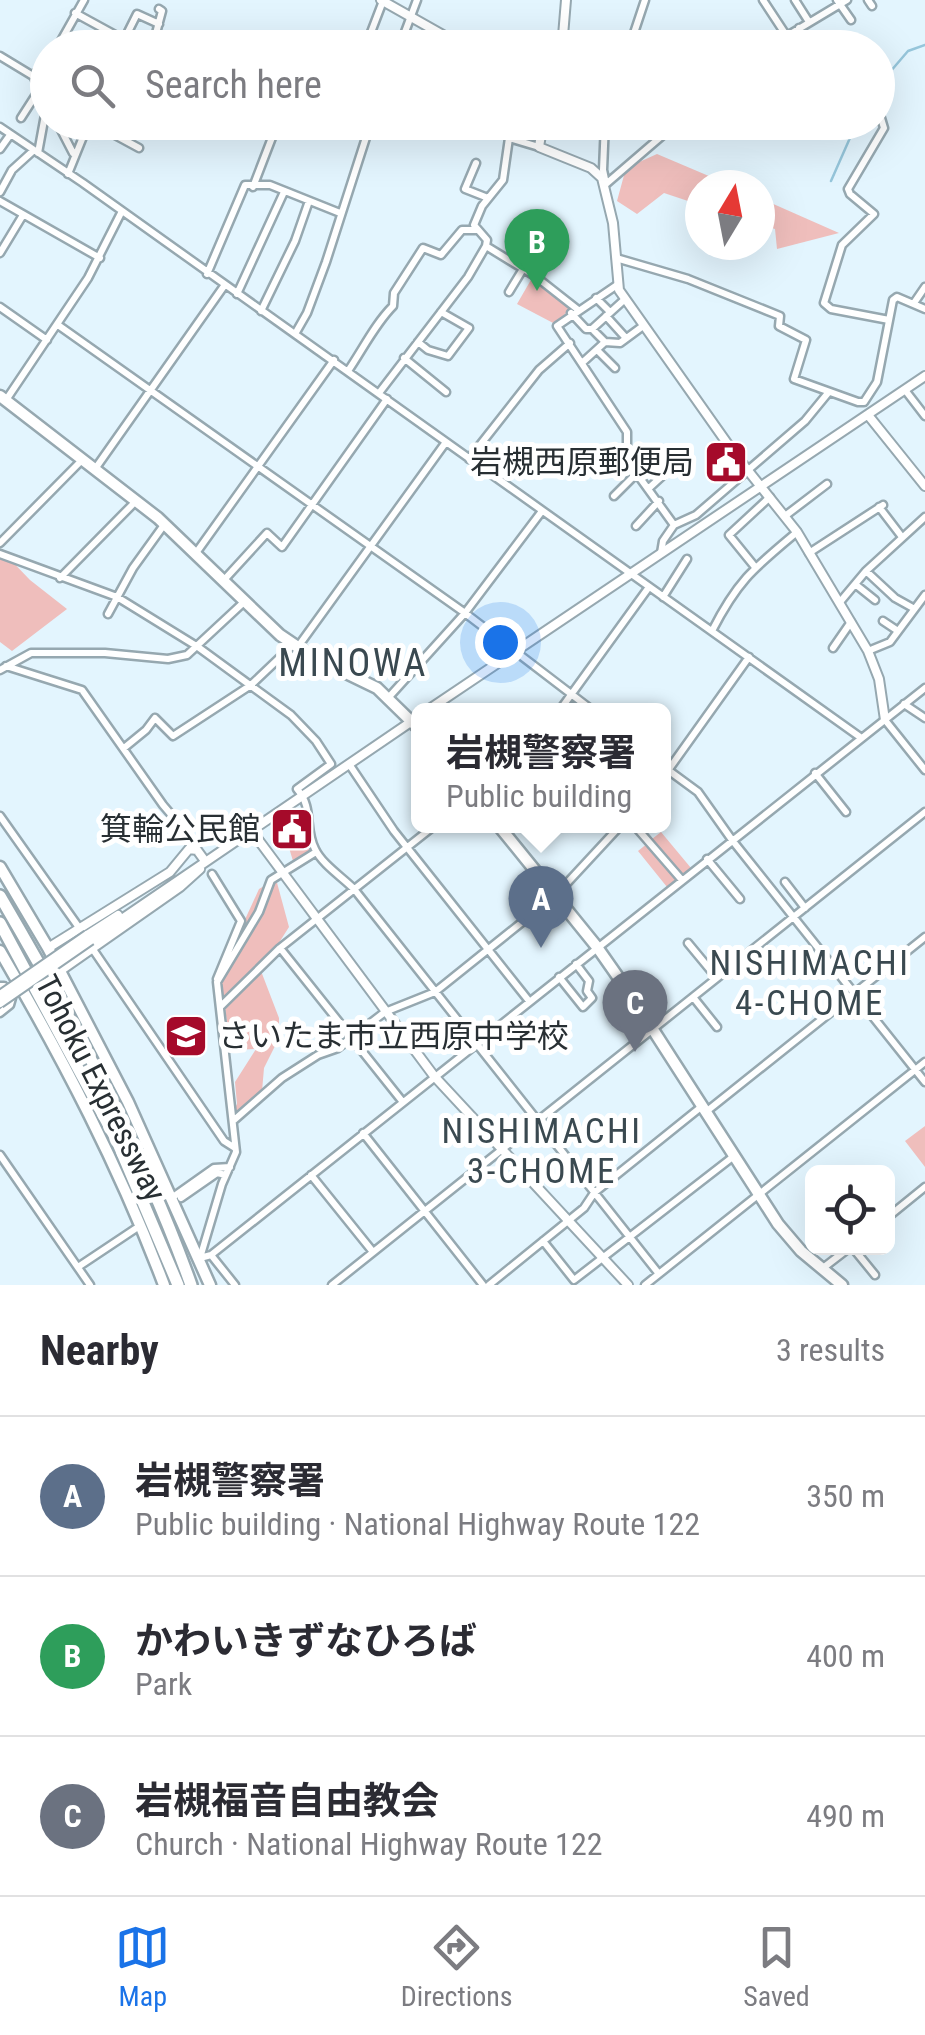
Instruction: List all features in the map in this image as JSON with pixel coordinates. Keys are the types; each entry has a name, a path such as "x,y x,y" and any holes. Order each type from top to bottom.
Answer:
{"highway":[{"path":"3,398 137,500 295,646 365,680 411,718"},
{"path":"505,833 597,947 789,1238 842,1285"},
{"path":"0,867 48,948 177,1197 206,1257 210,1285"},
{"name":"Tohoku Expressway","path":"0,896 108,1091 192,1285"},
{"name":"Tohoku Expressway","path":"0,922 117,1141 178,1285"},
{"path":"0,951 111,1156 164,1285"}],"street":[{"path":"67,30 84,0"},
{"path":"403,0 408,15"},
{"path":"404,30 417,0"},
{"path":"564,30 566,0"},
{"path":"635,30 645,0"},
{"path":"764,0 783,30"},
{"path":"795,0 809,22"},
{"path":"372,30 382,1 434,30"},
{"path":"795,30 841,1 851,20"},
{"path":"157,30 162,11 159,10"},
{"path":"76,13 106,30"},
{"path":"134,30 137,14 159,24"},
{"path":"0,56 30,74"},
{"path":"21,118 30,104"},
{"path":"0,128 334,360 860,737"},
{"path":"0,150 10,134"},
{"path":"0,192 8,176 36,152 39,140"},
{"path":"67,140 74,154"},
{"path":"68,174 81,140"},
{"path":"124,140 139,148"},
{"path":"254,187 271,140"},
{"path":"295,334 307,312 365,140"},
{"path":"379,393 468,277 486,246 487,240 474,225 503,180 509,140"},
{"path":"516,140 592,168 606,184"},
{"path":"539,147 540,140"},
{"path":"604,140 602,170 616,258 616,285 746,469 797,532 868,651 879,679 884,720 925,770"},
{"path":"606,184 657,140"},
{"path":"877,140 848,189 874,214 842,244 824,303 831,309 890,320"},
{"path":"476,163 464,189 488,198"},
{"path":"0,170 8,176"},
{"path":"207,274 246,185 270,186 340,212"},
{"path":"237,294 284,192"},
{"path":"0,201 100,258"},
{"path":"261,311 295,241 309,201"},
{"path":"3,398 58,325 100,258 122,212"},
{"path":"0,252 23,215"},
{"path":"348,371 373,336 377,322 394,306 394,293 424,248 440,255 462,230 476,230"},
{"path":"486,246 537,278 574,311 586,330 624,300"},
{"path":"537,278 552,253"},
{"path":"616,258 688,279 780,316 778,326 806,340 794,380 864,402 925,486"},
{"path":"509,292 523,269"},
{"path":"616,285 557,326 627,432 627,460 660,501 674,526"},
{"path":"94,470 224,286"},
{"path":"914,304 925,287"},
{"path":"864,402 877,382 897,297 925,309"},
{"path":"596,298 626,338"},
{"path":"0,308 47,340"},
{"path":"418,342 428,350 448,356 469,328 440,312"},
{"path":"58,325 466,613 582,703"},
{"path":"592,329 605,342 620,342 644,326"},
{"path":"583,362 605,342"},
{"path":"470,459 539,370 570,343"},
{"path":"597,350 615,368"},
{"path":"404,358 446,392"},
{"path":"196,552 334,360"},
{"path":"438,703 925,376"},
{"path":"904,390 925,416"},
{"path":"661,554 663,541 674,526 696,515 805,422 828,392"},
{"path":"224,580 267,534 282,546 387,399"},
{"path":"124,748 155,718 172,736 250,685 295,646 446,442"},
{"path":"0,543 82,460"},
{"path":"648,488 673,466"},
{"path":"614,496 636,474"},
{"path":"786,516 826,484"},
{"path":"756,566 729,535 771,496"},
{"path":"60,578 137,500"},
{"path":"636,526 660,501"},
{"path":"809,553 881,506 902,537"},
{"path":"388,697 466,613 542,511"},
{"path":"840,602 866,570 925,516"},
{"path":"108,614 164,524"},
{"path":"712,631 731,593 797,532"},
{"path":"0,554 117,597 198,647 291,715 316,741 331,764 297,789 307,802 316,852 354,889 659,1274"},
{"path":"663,597 687,559"},
{"path":"866,570 895,598 913,608"},
{"path":"855,584 874,600"},
{"path":"566,703 649,587"},
{"path":"868,651 890,642 925,595"},
{"path":"3,668 31,653 105,653 168,659 187,655 245,601"},
{"path":"884,621 912,633"},
{"path":"833,648 851,622"},
{"path":"671,763 749,657"},
{"path":"3,668 82,690 186,832 192,849 206,861"},
{"path":"206,1257 925,688"},
{"path":"904,704 925,718"},
{"path":"0,1012 3,1001 136,906 411,725"},
{"path":"350,764 407,846 530,1001"},
{"path":"815,772 846,812"},
{"path":"671,775 698,792 925,1082"},
{"path":"332,1285 925,812"},
{"path":"0,816 224,1140 236,1148"},
{"path":"251,830 434,1076 628,1285"},
{"path":"220,1007 280,948 425,833"},
{"path":"233,1121 282,1078 352,1039 385,1012 435,992 556,895 614,833"},
{"path":"641,833 681,879"},
{"path":"177,880 181,857 192,849"},
{"path":"217,982 259,912 271,880 316,852"},
{"path":"707,858 740,899"},
{"path":"60,971 90,941 180,887 206,861"},
{"path":"48,948 177,867"},
{"path":"206,1257 236,1148 217,974 241,920 212,874"},
{"path":"785,882 805,908"},
{"path":"363,1133 486,1285 584,1208 594,1192 925,938"},
{"path":"688,943 717,978"},
{"path":"280,948 402,1102"},
{"path":"559,977 583,1007 592,998 587,992 589,981 576,964"},
{"path":"3,1001 12,998 0,984 9,967"},
{"path":"632,997 648,986 654,995"},
{"path":"693,997 717,1027"},
{"path":"3,1001 31,1004"},
{"path":"645,1285 925,1062"},
{"path":"0,1155 90,1285"},
{"path":"543,1241 574,1280 734,1156"},
{"path":"177,1197 214,1168 230,1166"},
{"path":"177,1197 217,1173 226,1175"},
{"path":"311,1175 373,1252"},
{"path":"895,1211 925,1187"},
{"path":"78,1267 134,1228"},
{"path":"822,1268 841,1255"},
{"path":"857,1255 876,1275"},
{"path":"206,1257 235,1285"}],"shaded area":[{"path":"657,154 695,170 685,170 685,200 664,193 637,214 617,201 626,168"},
{"path":"775,205 839,233 777,249"},
{"path":"532,278 571,308 555,324 517,304"},
{"path":"6,555 67,609 12,651 0,642 0,559"},
{"path":"307,832 311,851 293,861 287,841"},
{"path":"662,833 691,868 682,875 652,839"},
{"path":"648,843 677,879 667,887 638,851"},
{"path":"276,879 289,927 261,971 279,1018 279,1038 264,1068 261,1103 245,1114 232,1113 237,1104 235,1082 256,1049 231,1050 220,974 259,889"},
{"path":"925,1126 925,1167 905,1141"}],"waterway":[{"path":"895,66 908,51 925,45"},
{"path":"831,181 849,140"}],"place":[{"name":"かわいきずなひろば","path":"537,291"},
{"name":"岩槻西原郵便局","path":"726,462"},
{"name":"箕輪公民館","path":"292,829"},
{"name":"岩槻警察署","path":"541,948"},
{"name":"さいたま市立西原中学校","path":"186,1036"},
{"name":"岩槻福音自由教会","path":"635,1052"}],"district":[{"name":"MINOWA","path":"353,663"},
{"name":"NISHIMACHI 4-CHOME","path":"810,983"},
{"name":"NISHIMACHI 3-CHOME","path":"542,1151"}]}
